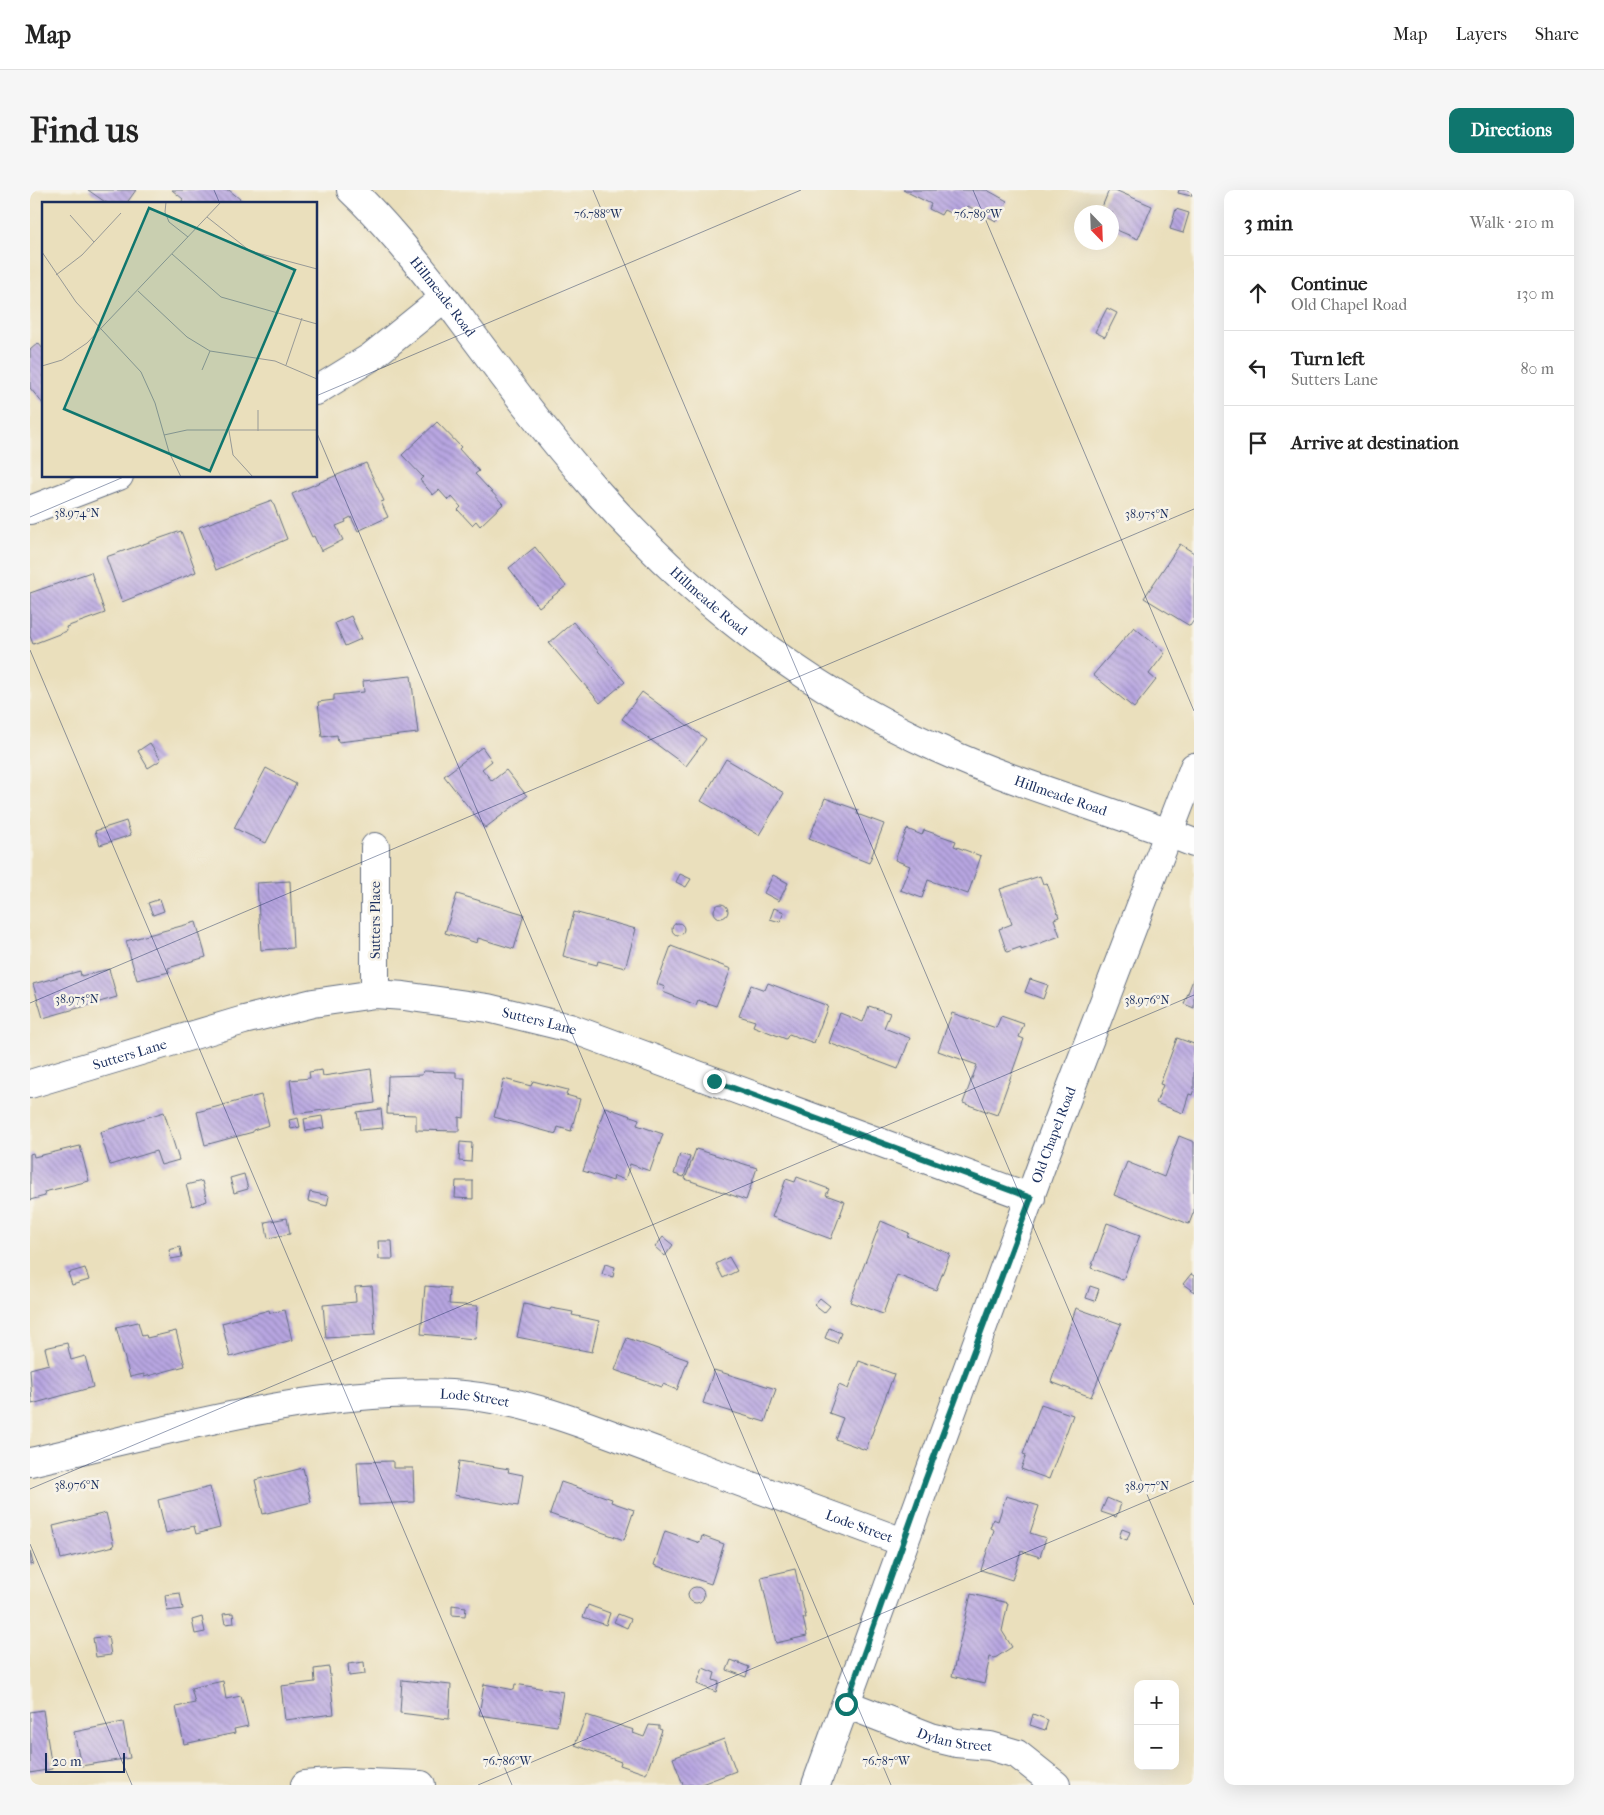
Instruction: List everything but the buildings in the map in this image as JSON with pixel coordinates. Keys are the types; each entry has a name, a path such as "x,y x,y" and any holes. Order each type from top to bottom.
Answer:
{"street":[{"name":"Hillmeade Road","path":"351,190 394,235 588,482 639,538 716,608 780,659 880,721 938,748 1003,775 1168,833 1194,844"},
{"path":"318,390 371,357 444,298"},
{"path":"30,510 114,478"},
{"name":"Old Chapel Road","path":"816,1785 903,1542 1194,767"},
{"name":"Sutters Place","path":"375,847 375,994"},
{"name":"Sutters Lane","path":"30,1084 244,1020 321,1002 375,994 488,1008 570,1028 1031,1198"},
{"name":"Lode Street","path":"30,1462 237,1415 304,1404 399,1392 453,1394 508,1402 581,1423 903,1542"},
{"name":"Dylan Street","path":"846,1704 931,1737 956,1743 990,1746 1017,1754 1056,1785"},
{"path":"305,1785 343,1782 422,1785"}],"route":[{"path":"714,1081 1031,1198 950,1419 925,1481 846,1704"}]}
